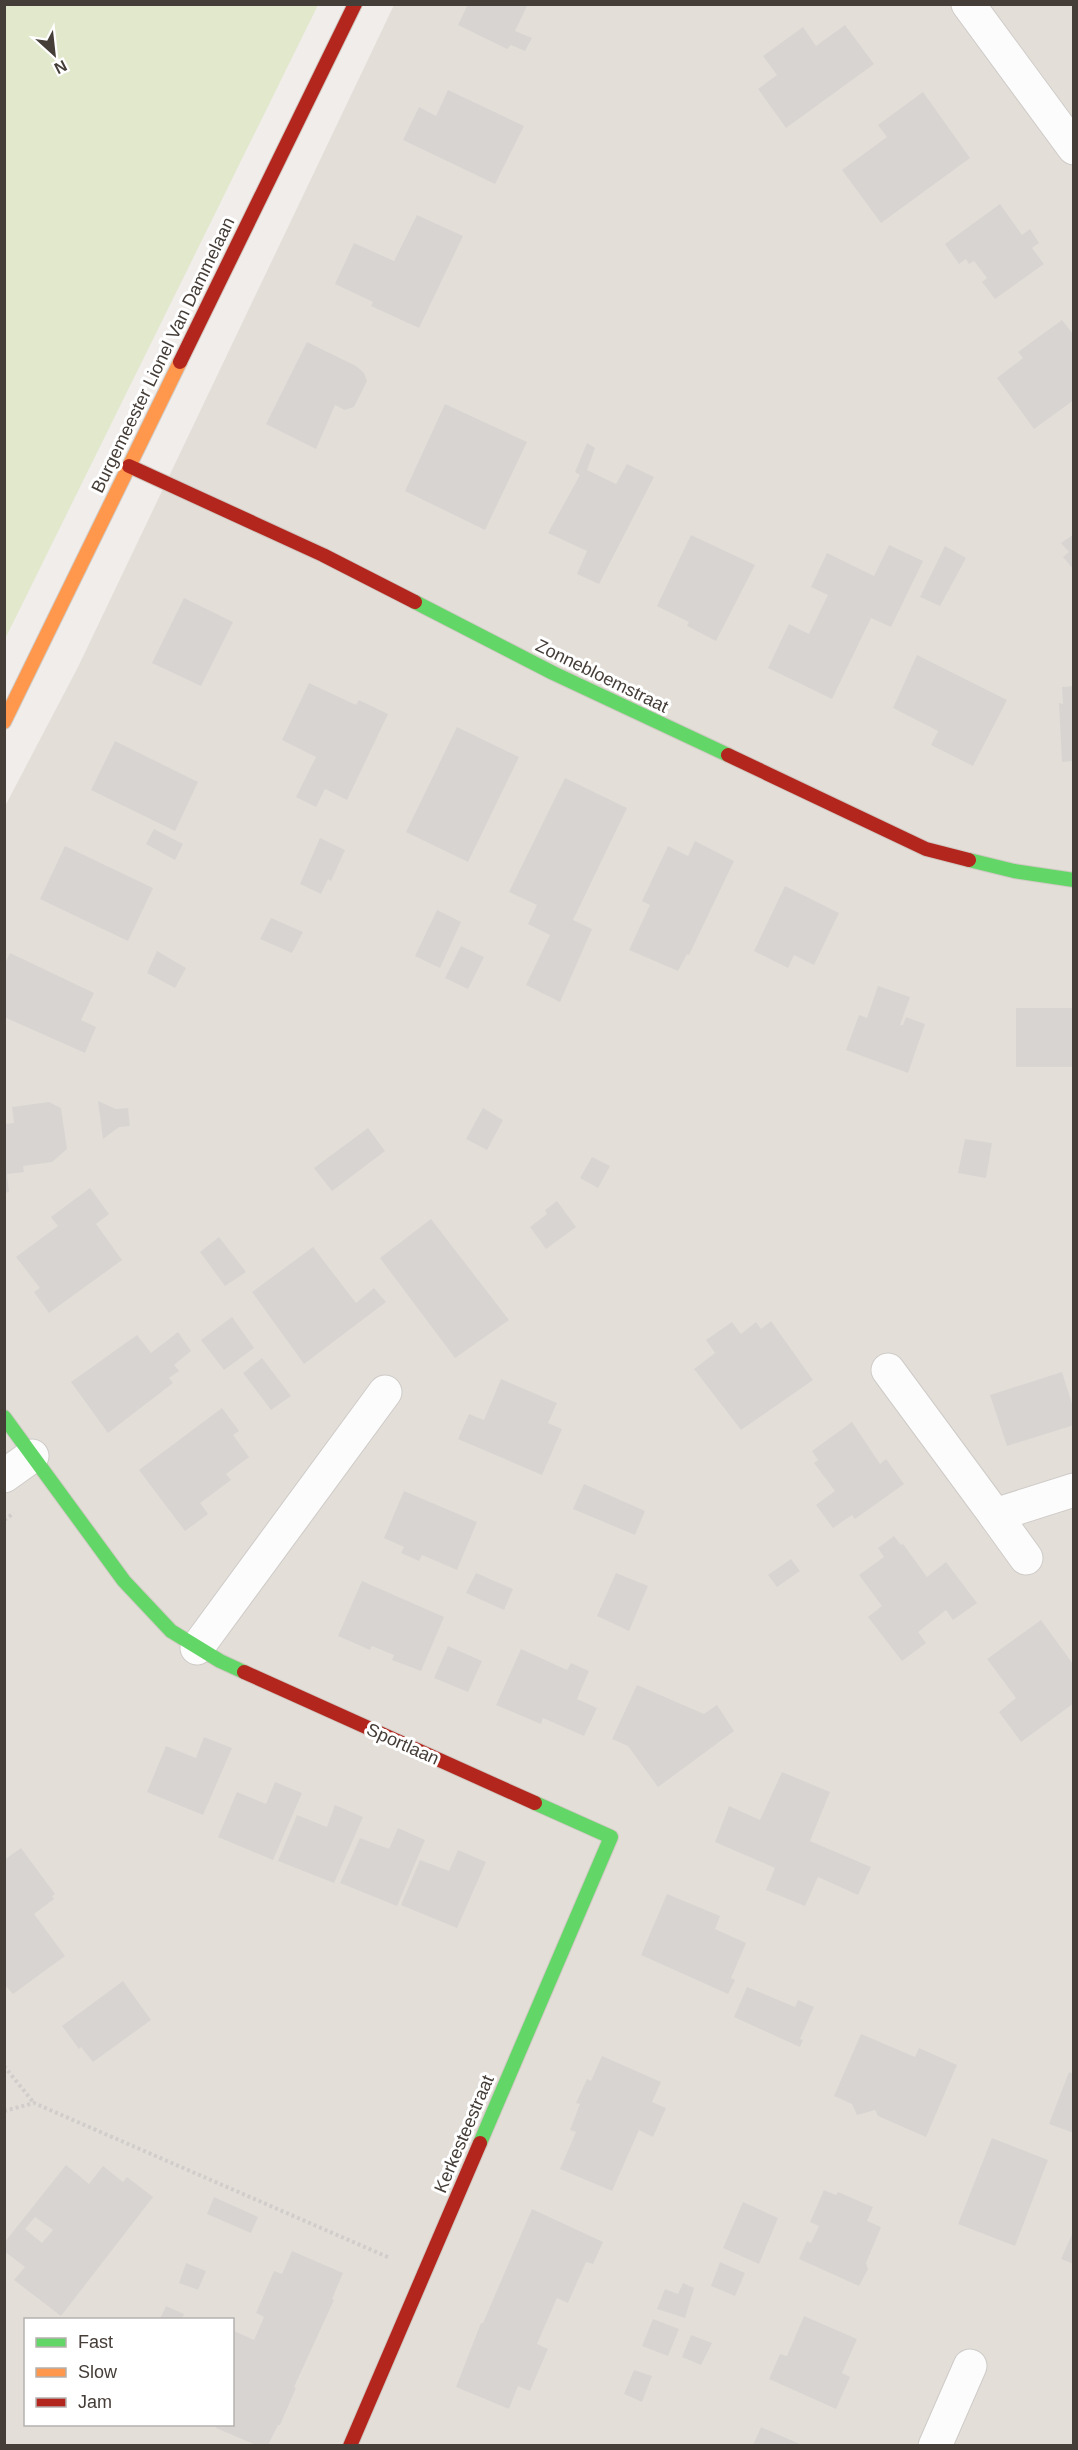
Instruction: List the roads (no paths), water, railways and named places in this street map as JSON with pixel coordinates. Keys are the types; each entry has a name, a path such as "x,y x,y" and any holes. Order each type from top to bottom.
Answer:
{"street":[{"name":"Burgemeester Lionel Van Dammelaan","path":"4,722 355,4"},
{"path":"968,4 1074,148"},
{"name":"Zonnebloemstraat","path":"129,466 322,555 552,673 926,849 1014,871 1074,880"},
{"path":"888,1370 1026,1558"},
{"path":"197,1648 385,1392"},
{"name":"Sportlaan","path":"4,1417 124,1581 171,1631 220,1661 611,1837"},
{"path":"4,1476 32,1456"},
{"path":"995,1515 1074,1490"},
{"name":"Kerkesteestraat","path":"350,2445 611,1837"},
{"path":"935,2445 969,2366"}]}
